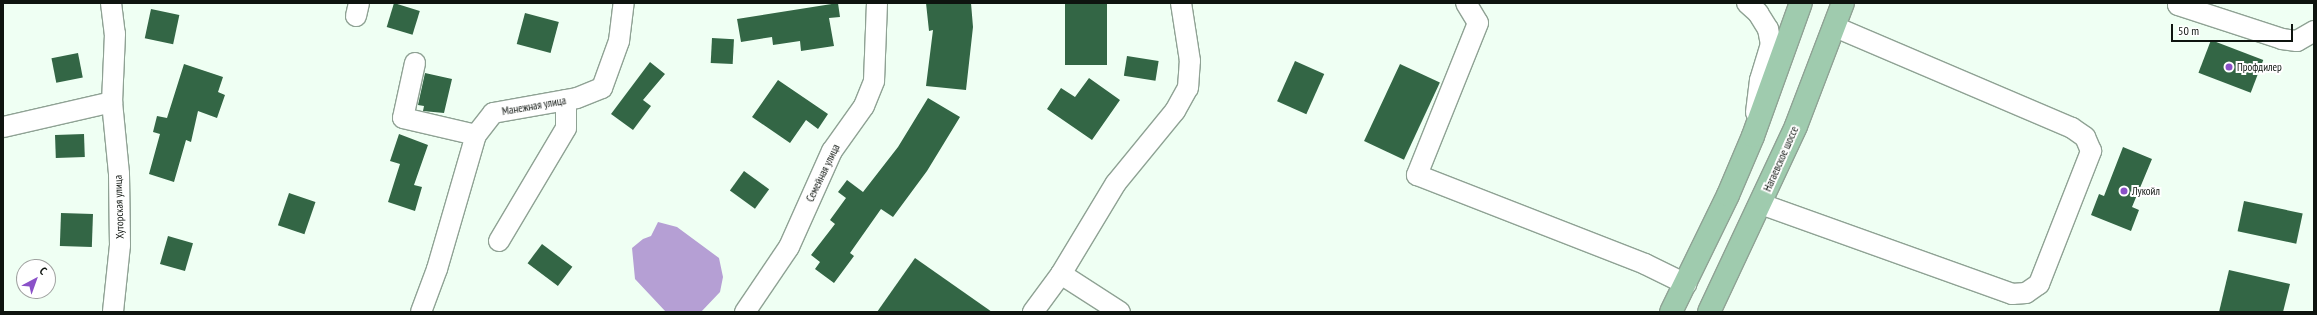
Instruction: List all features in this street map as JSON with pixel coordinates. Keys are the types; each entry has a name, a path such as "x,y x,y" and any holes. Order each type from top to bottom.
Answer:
{"main road":[{"path":"1671,312 1686,284 1753,136 1801,3"},
{"name":"Нагаевское шоссе","path":"1710,312 1761,204 1835,27 1843,3"}],"street":[{"name":"Хуторская улица","path":"111,3 115,34 112,102 119,174 120,245 113,312"},
{"name":"Манежная улица","path":"421,312 437,269 476,135 494,113 566,100 602,88 619,41 624,3"},
{"name":"Семейная улица","path":"745,312 789,247 832,151 864,106 874,81 877,3"},
{"path":"1033,312 1061,274 1116,184 1175,111 1188,88 1190,60 1181,3"},
{"path":"1466,3 1478,23 1417,175 1645,264 1686,284"},
{"path":"1747,3 1758,13 1768,29 1771,44 1760,80 1753,136"},
{"path":"2176,4 2282,40 2297,41 2314,31"},
{"path":"1761,204 2012,294 2026,293 2039,284 2091,151 2084,137 2072,128 1835,27"},
{"path":"415,63 403,118 476,135"},
{"path":"499,241 566,128 566,100"},
{"path":"3,127 112,102"},
{"path":"1061,274 1120,312"}],"shaded area":[{"path":"658,222 677,227 719,258 723,277 720,292 701,312 666,312 635,279 632,248 643,239 651,236"}],"building":[{"path":"394,3 420,11 413,35 387,27"},
{"path":"838,3 840,17 829,18 834,46 801,51 800,41 773,45 772,37 741,42 737,19"},
{"path":"926,3 971,3 973,27 966,90 926,86 933,30 929,31"},
{"path":"1065,3 1107,3 1107,65 1065,65"},
{"path":"151,9 179,15 173,44 145,38"},
{"path":"525,13 559,22 551,53 517,44"},
{"path":"712,38 734,39 733,64 711,63"},
{"path":"2211,40 2263,60 2251,93 2198,73"},
{"path":"78,53 83,78 56,83 51,58"},
{"path":"1127,56 1159,61 1155,81 1124,76"},
{"path":"1295,61 1324,74 1306,114 1277,101"},
{"path":"650,62 665,74 643,100 651,106 633,130 611,114"},
{"path":"184,64 223,77 218,92 225,95 217,118 198,111 191,142 186,140 174,182 149,174 160,134 153,132 157,116 167,118"},
{"path":"1400,64 1440,83 1404,160 1364,141"},
{"path":"425,73 452,79 444,113 423,111 424,106 418,105"},
{"path":"1089,78 1120,100 1092,140 1047,109 1061,88 1075,97"},
{"path":"778,80 828,114 818,129 806,120 790,143 752,117"},
{"path":"928,98 960,117 927,171 893,217 881,209 850,253 854,256 834,283 815,269 820,262 811,255 835,224 830,220 846,198 838,192 847,180 863,192 898,147"},
{"path":"84,134 85,157 56,158 55,135"},
{"path":"399,134 428,145 414,185 422,187 415,211 388,202 400,164 390,161"},
{"name":"Лукойл","path":"2123,147 2152,159 2132,207 2139,210 2131,231 2091,215 2099,194 2104,196"},
{"path":"744,171 769,189 755,209 730,190"},
{"path":"289,193 315,202 304,234 278,225"},
{"path":"2244,201 2303,213 2296,244 2238,231"},
{"path":"61,213 93,214 92,247 60,246"},
{"path":"168,236 193,243 185,271 160,264"},
{"path":"542,244 572,267 558,286 528,263"},
{"path":"915,258 992,312 877,312"},
{"path":"2229,270 2290,284 2283,312 2219,312"}],"place":[{"name":"Профдилер","path":"2229,67"},
{"name":"Лукойл","path":"2124,191"}]}
